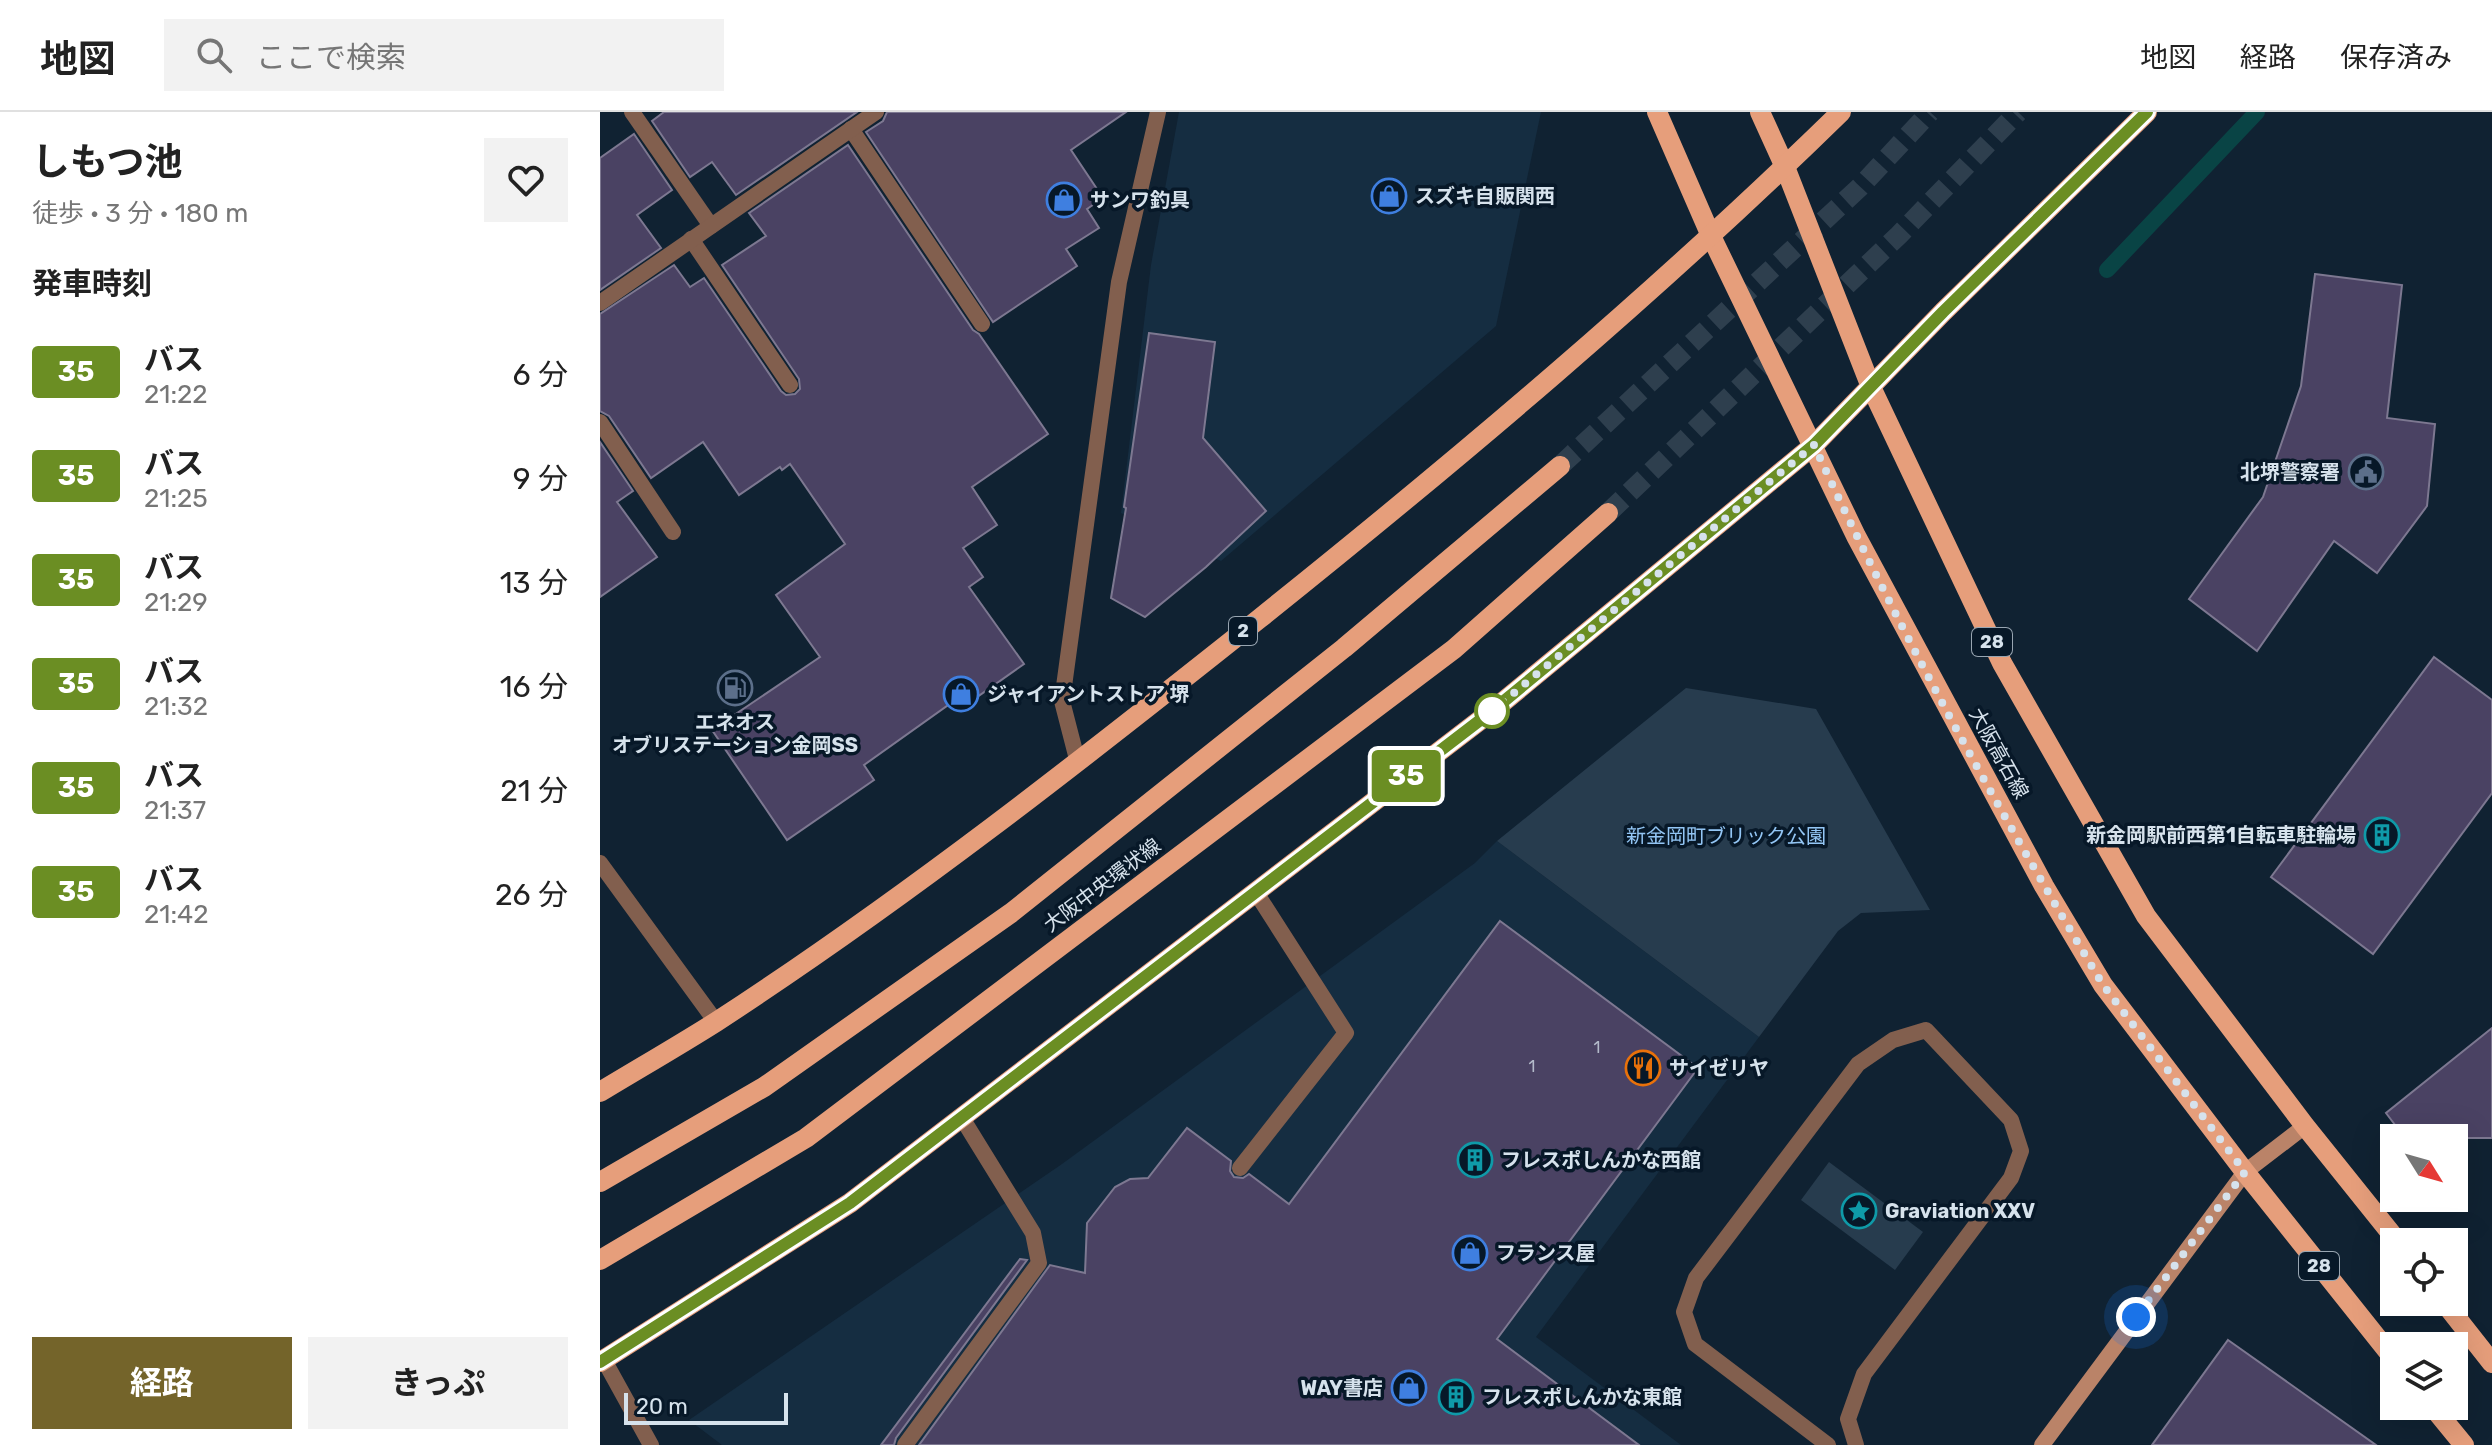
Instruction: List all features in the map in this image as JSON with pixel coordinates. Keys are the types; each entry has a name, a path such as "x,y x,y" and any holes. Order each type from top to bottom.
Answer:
{"main road":[{"name":"大阪高石線","path":"1657,112 1711,236 1856,536 1903,628 2088,961 2111,997 2245,1172 2380,1341"},
{"name":"28","path":"1760,112 1785,167 1871,387 2002,663 2146,916 2305,1126 2387,1228"},
{"name":"2","path":"600,1092 716,1022 894,899 1078,763 1381,520 1620,318 1841,112"},
{"path":"602,1361 850,1203 1492,711 1814,445 1943,312 2147,112"},
{"name":"大阪中央環状線","path":"600,1182 764,1087 1011,913 1344,648 1560,466"},
{"name":"大阪中央環状線","path":"600,1260 806,1138 1454,649 1608,513"},
{"path":"2455,1316 2492,1363"},
{"path":"2443,1420 2464,1445"}],"street":[{"path":"632,112 711,226"},
{"path":"600,303 876,112"},
{"path":"1078,763 1062,701 1119,282 1158,112"},
{"path":"851,129 982,324"},
{"path":"691,239 790,385"},
{"path":"600,422 673,532"},
{"path":"600,863 716,1022"},
{"path":"1240,1168 1346,1033 1255,891"},
{"path":"1828,1445 1695,1344 1684,1312 1696,1278 1858,1064 1893,1040 1926,1030 2011,1120 2021,1151 2011,1178 1864,1374 1848,1419 1856,1445"},
{"path":"905,1445 1039,1263 1033,1233 962,1118"},
{"path":"2042,1445 2245,1172 2305,1126"},
{"path":"602,1361 651,1445"}],"shaded area":[{"path":"1179,112 1541,112 1496,326 1221,561 1121,513 1151,265"},
{"path":"1497,841 1759,1037 1536,1337 1681,1445 722,1445 689,1420 1062,1164 1475,863"}],"green space":[{"name":"新金岡町ブリック公園","path":"1686,688 1816,709 1930,910 1861,913 1838,931 1759,1037 1497,841"},
{"path":"1829,1162 1923,1232 1895,1270 1801,1200"}],"building":[{"path":"664,112 857,112 736,195 712,162 690,177 652,121"},
{"path":"887,112 1126,112 1071,150 1103,198 1087,209 1099,228 1066,249 1077,266 993,322 866,132 883,121"},
{"path":"634,134 672,190 637,215 661,248 600,290 600,158"},
{"path":"848,145 973,330 979,334 1048,434 972,487 997,525 963,548 983,577 969,587 1024,664 960,709 954,701 864,765 874,780 787,840 712,730 820,657 776,595 845,544 790,464 782,470 780,467 739,495 703,442 651,478 609,416 600,411 600,314 674,265 690,287 704,278 781,391 786,395 795,394 800,389 799,379 722,265 766,236 749,213"},
{"path":"2315,274 2402,285 2387,418 2435,424 2427,506 2377,573 2334,541 2257,651 2189,599 2263,497 2301,386"},
{"path":"1149,333 1215,342 1203,438 1266,511 1206,567 1145,617 1111,598"},
{"path":"600,442 633,491 617,502 657,557 600,597"},
{"name":"新金岡駅前西第1自転車駐輪場","path":"2434,657 2492,700 2492,793 2373,954 2271,877"},
{"path":"1500,921 1698,1068 1497,1339 1639,1445 919,1445 1050,1265 1085,1273 1087,1223 1115,1187 1130,1179 1148,1178 1187,1128 1231,1161 1230,1171 1234,1177 1243,1178 1249,1174 1289,1204"},
{"path":"2492,1028 2492,1138 2468,1138 2468,1124 2394,1124 2386,1113"},
{"path":"1020,1259 1027,1260 896,1438 894,1445 881,1445"},
{"path":"2228,1340 2376,1445 2152,1445"}],"waterway":[{"path":"2107,270 2257,112"}],"tunnel":[{"path":"1560,466 1860,187 1930,112"},
{"path":"1608,513 1899,235 2018,112"}],"bus line":[{"name":"35","path":"600,1362 850,1203 1492,711 1814,445 1943,312 2147,112"}],"place":[{"name":"スズキ自販関西","path":"1389,196"},
{"name":"サンワ釣具","path":"1064,200"},
{"name":"北堺警察署","path":"2366,472"},
{"name":"エネオス オブリステーション金岡SS","path":"735,688"},
{"name":"ジャイアントストア 堺","path":"961,694"},
{"name":"新金岡駅前西第1自転車駐輪場","path":"2382,835"},
{"name":"サイゼリヤ","path":"1643,1068"},
{"name":"フレスポしんかな西館","path":"1475,1160"},
{"name":"Graviation XXV","path":"1859,1211"},
{"name":"フランス屋","path":"1470,1253"},
{"name":"WAY書店","path":"1409,1388"},
{"name":"フレスポしんかな東館","path":"1456,1397"}],"route":[{"path":"1492,711 1814,445 1903,628 2088,961 2245,1172 2136,1317"}]}
